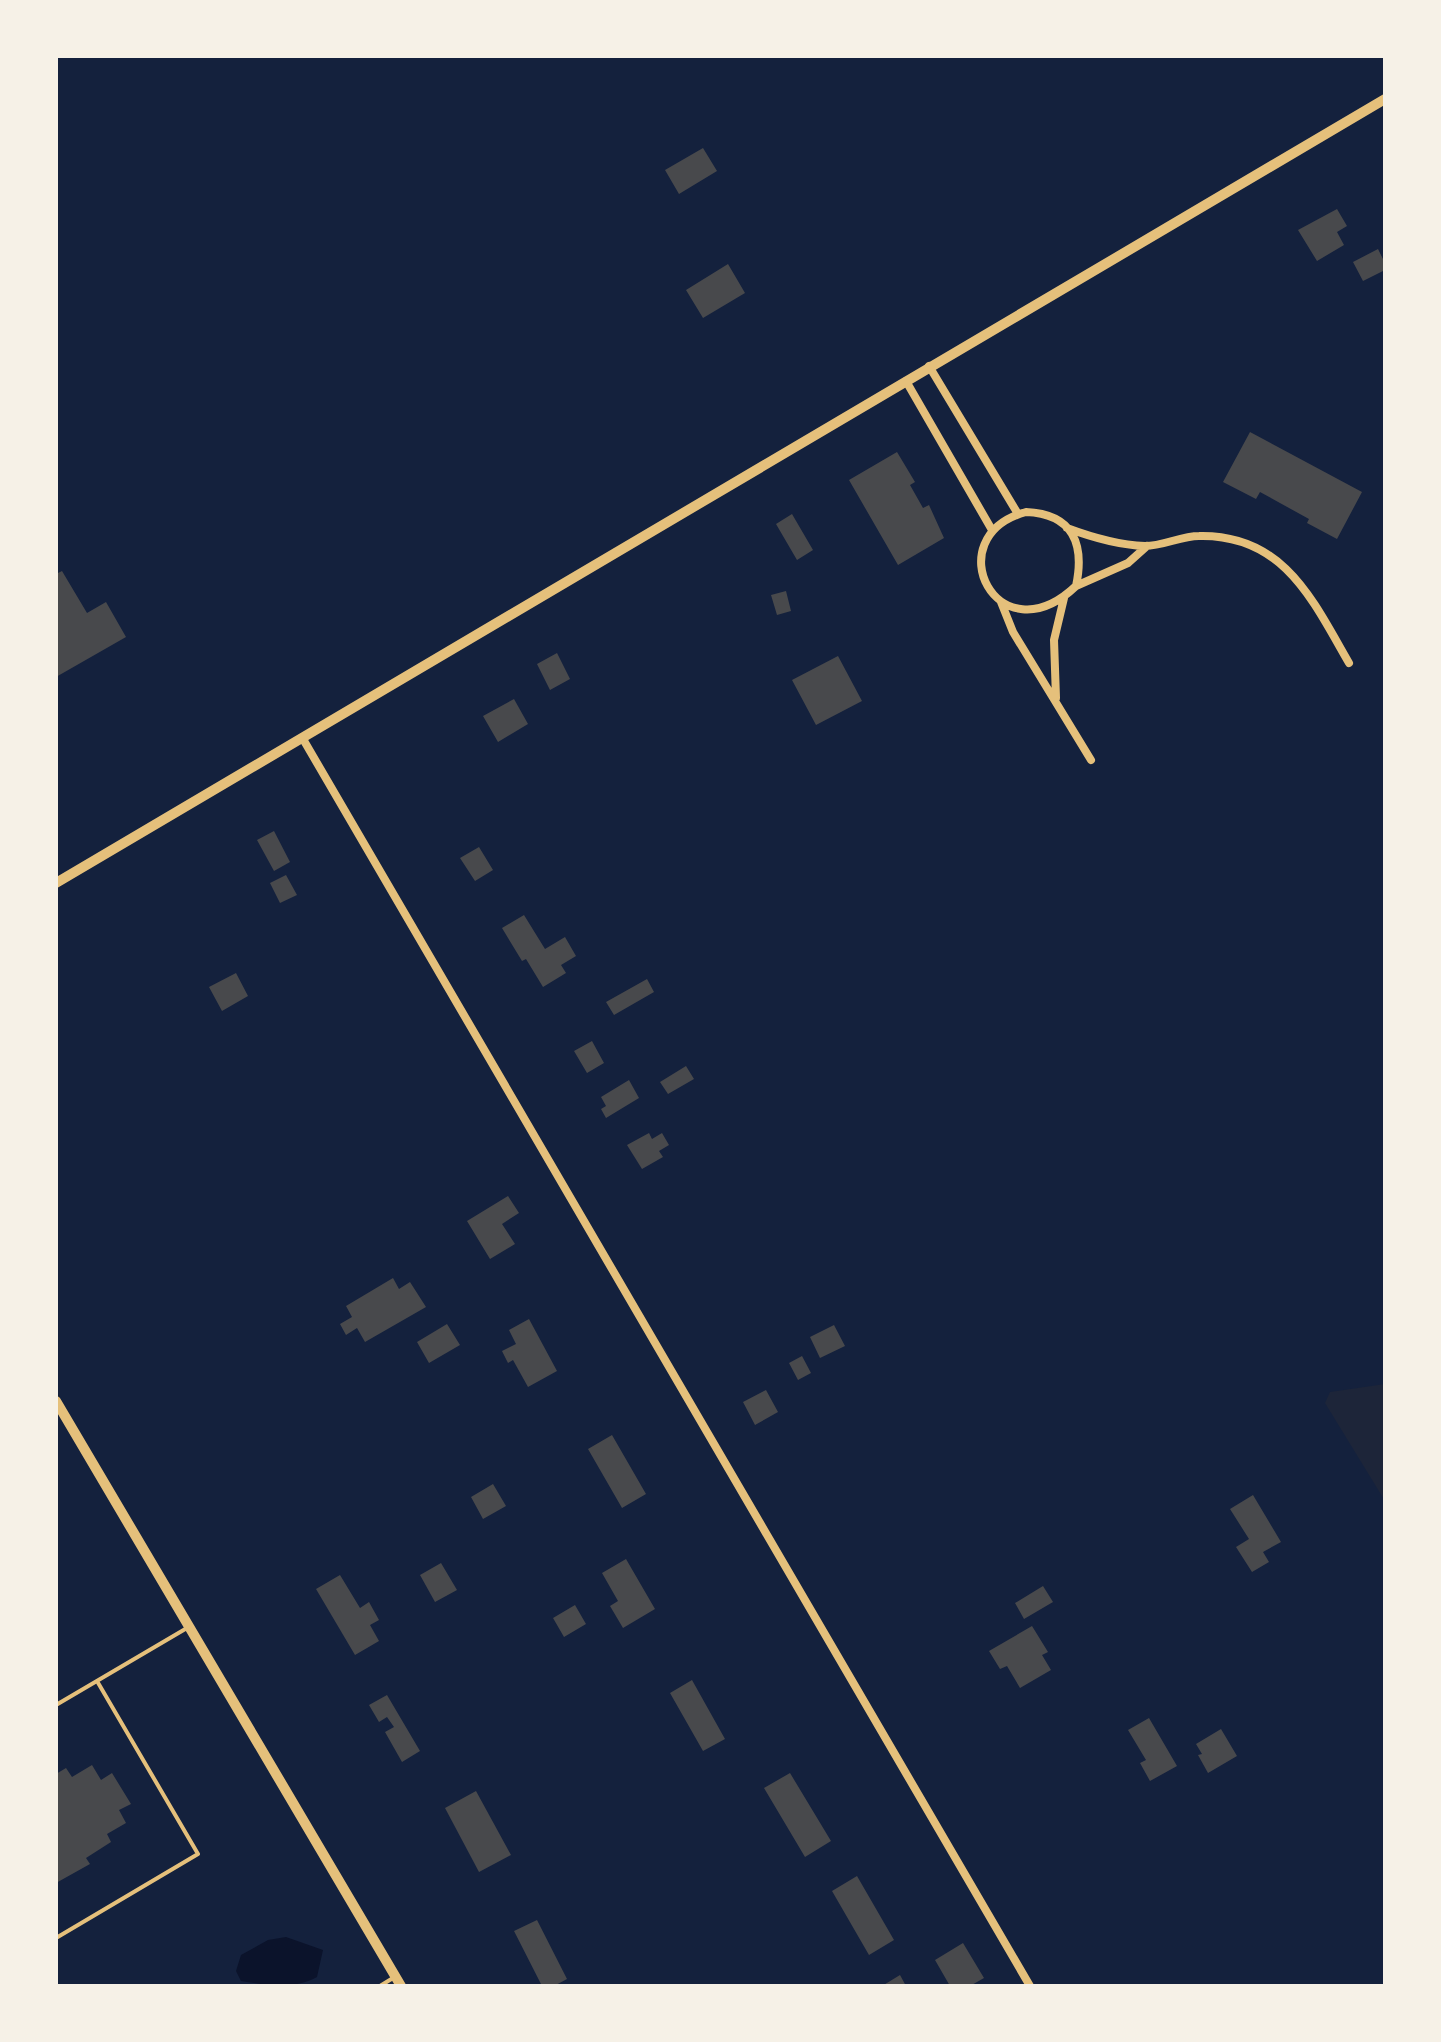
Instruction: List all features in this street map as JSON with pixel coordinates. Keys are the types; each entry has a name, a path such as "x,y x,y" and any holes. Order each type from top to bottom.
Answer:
{"street":[{"path":"56,883 1385,99"},
{"path":"929,366 1018,514"},
{"path":"906,381 992,530"},
{"path":"1076,586 1080,556 1076,541 1055,518 1041,512 1011,515 986,539 981,555 982,573 989,589 1000,601 1013,632 1091,760"},
{"path":"1067,528 1091,537 1147,546 1199,536 1229,538 1258,549 1283,564 1305,587 1349,663"},
{"path":"1000,601 1016,609 1033,611 1050,607 1076,586 1128,563 1147,546"},
{"path":"1056,699 1054,640 1064,598"},
{"path":"303,739 1030,1986"},
{"path":"56,1401 398,1981"}],"lane":[{"path":"56,1705 189,1627"},
{"path":"56,1938 198,1854 97,1681"},
{"path":"380,1986 398,1981"}],"shaded area":[{"path":"1385,1384 1385,1501 1325,1403 1330,1392"},
{"path":"286,1937 323,1950 317,1977 289,1985 241,1981 236,1971 241,1955 268,1940"}],"building":[{"path":"703,148 717,171 679,194 665,170"},
{"path":"1337,209 1347,226 1337,232 1344,245 1317,261 1298,230"},
{"path":"1378,249 1385,270 1363,281 1353,262"},
{"path":"728,264 745,293 703,318 686,290"},
{"path":"1250,432 1362,492 1337,539 1307,523 1309,519 1260,492 1256,499 1223,482"},
{"path":"897,452 915,482 910,485 923,508 929,505 944,538 898,565 849,480"},
{"path":"792,514 813,550 797,560 776,524"},
{"path":"62,571 87,613 106,602 126,637 56,677 56,574"},
{"path":"786,591 791,611 777,615 771,595"},
{"path":"557,653 570,679 550,690 537,664"},
{"path":"838,656 862,701 816,725 792,680"},
{"path":"514,699 528,724 498,742 483,716"},
{"path":"274,831 290,862 274,871 257,840"},
{"path":"479,847 493,870 475,881 460,858"},
{"path":"286,875 297,895 280,903 270,883"},
{"path":"524,915 545,949 565,937 576,956 561,965 566,973 543,987 526,959 522,961 502,928"},
{"path":"236,973 248,996 222,1011 209,987"},
{"path":"647,979 654,992 614,1015 606,1002"},
{"path":"592,1041 604,1063 587,1073 574,1051"},
{"path":"686,1066 694,1079 668,1094 660,1082"},
{"path":"629,1080 639,1098 606,1118 601,1109 606,1106 601,1097"},
{"path":"649,1133 652,1139 662,1133 669,1145 659,1151 663,1157 642,1169 627,1145"},
{"path":"508,1196 519,1213 502,1224 515,1244 490,1259 467,1221"},
{"path":"393,1278 399,1289 410,1282 426,1307 365,1342 357,1328 346,1335 340,1324 352,1317 346,1306"},
{"path":"529,1319 557,1371 528,1387 513,1360 508,1363 502,1351 516,1344 509,1330"},
{"path":"447,1324 460,1345 429,1363 417,1342"},
{"path":"834,1325 845,1346 820,1358 810,1337"},
{"path":"802,1356 811,1373 798,1380 789,1363"},
{"path":"766,1390 778,1412 755,1425 743,1402"},
{"path":"612,1435 646,1494 622,1508 588,1449"},
{"path":"493,1484 506,1506 483,1519 471,1497"},
{"path":"1253,1495 1281,1542 1263,1552 1269,1562 1252,1572 1236,1547 1249,1539 1230,1509"},
{"path":"626,1559 655,1609 623,1628 610,1606 618,1601 602,1573"},
{"path":"441,1563 457,1590 435,1602 420,1575"},
{"path":"340,1575 360,1608 369,1602 379,1620 370,1625 379,1641 355,1655 316,1589"},
{"path":"1043,1586 1053,1602 1024,1619 1015,1603"},
{"path":"575,1605 586,1624 564,1637 553,1618"},
{"path":"1032,1626 1048,1652 1042,1655 1051,1670 1020,1688 1007,1666 1000,1669 989,1651"},
{"path":"692,1680 725,1739 703,1751 670,1693"},
{"path":"387,1695 420,1751 402,1762 385,1732 394,1727 387,1717 379,1722 369,1705"},
{"path":"1149,1718 1177,1766 1150,1781 1140,1763 1146,1760 1128,1730"},
{"path":"1221,1729 1237,1756 1208,1773 1196,1744"},
{"path":"92,1765 101,1780 112,1773 131,1804 119,1810 126,1823 107,1834 111,1842 86,1858 90,1864 56,1883 56,1774 66,1768 72,1777"},
{"path":"790,1773 831,1841 805,1857 764,1788"},
{"path":"476,1791 511,1855 479,1872 445,1808"},
{"path":"857,1876 894,1940 869,1955 832,1891"},
{"path":"537,1920 567,1979 554,1986 542,1986 514,1931"},
{"path":"963,1943 984,1978 970,1986 950,1986 935,1960"},
{"path":"900,1975 906,1986 882,1986"}]}
